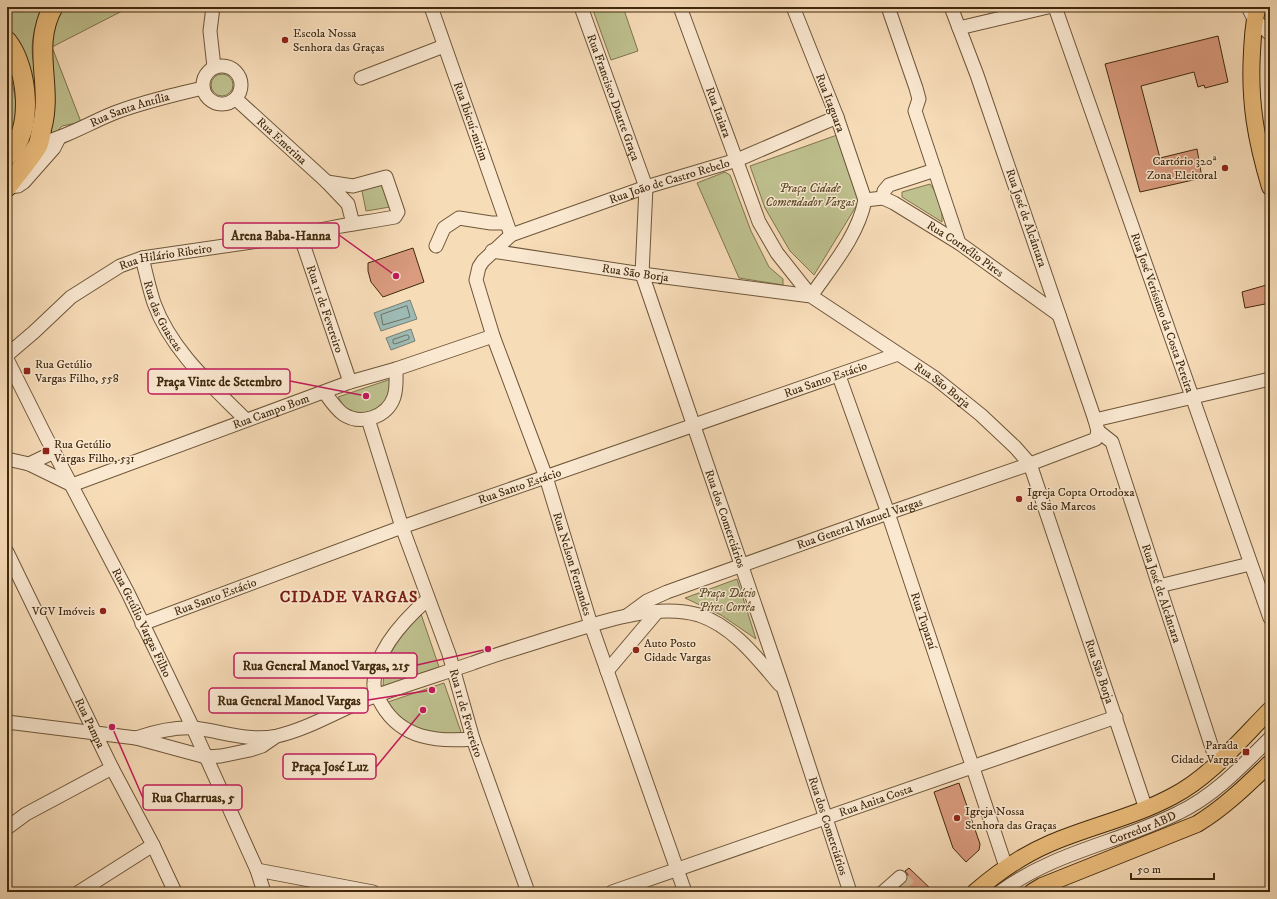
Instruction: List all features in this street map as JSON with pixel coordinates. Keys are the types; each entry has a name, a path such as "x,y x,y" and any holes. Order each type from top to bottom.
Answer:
{"highway":[{"path":"7,187 38,144 46,108 47,96 41,49 46,26 53,7"},
{"path":"7,41 15,54 23,81 26,102 26,116 22,134 17,145 7,156"}],"main road":[{"path":"1254,11 1250,81 1253,119 1270,187"},
{"path":"975,892 1006,867 1051,843 1146,809 1189,787 1217,763 1270,710"},
{"path":"1032,892 1042,886 1197,824 1236,796 1270,763"}],"street":[{"path":"213,7 210,31 214,67"},
{"name":"Rua Ibicuí-mirim","path":"431,7 503,238"},
{"name":"Rua Francisco Duarte Graça","path":"581,7 646,187"},
{"name":"Rua Itaiara","path":"680,7 738,160 747,192 759,222 777,253 811,296"},
{"name":"Rua Itaguara","path":"793,7 837,117 865,200"},
{"path":"888,7 916,88 919,99 916,111 959,243"},
{"name":"Rua José de Alcântara","path":"951,7 977,75 1059,315 1096,430 1112,442 1217,763"},
{"path":"959,28 1048,7"},
{"name":"Rua José Veríssimo da Costa Pereira","path":"1055,7 1269,615"},
{"path":"1254,11 1270,34"},
{"path":"361,78 444,46"},
{"path":"227,66 238,74 242,87 236,99 230,103 216,103 210,100 203,88 204,78 214,67 227,66"},
{"name":"Rua Santa Antília","path":"38,144 59,138 115,113 171,95 203,88"},
{"name":"Rua Emerina","path":"236,99 327,182 348,204 353,224"},
{"name":"Rua João de Castro Rebelo","path":"503,238 646,187 738,160 837,117"},
{"path":"7,187 18,186 24,182 54,148 59,138"},
{"path":"811,296 852,235 862,213 865,200 883,198 884,191 889,185 935,170"},
{"name":"Rua Hilário Ribeiro","path":"7,355 34,332 70,297 120,266 142,258 300,234 396,216 398,212 387,179 384,176 352,186 327,182"},
{"name":"Rua dos Comerciários","path":"646,187 642,274 784,690 850,892"},
{"name":"Rua Cornélio Pires","path":"883,198 909,211 959,243 1059,315"},
{"name":"Rua São Borja","path":"436,246 444,228 459,218 491,223 503,238 642,274 811,296 935,378 981,415 1015,447 1030,464 1146,809"},
{"name":"Rua 11 de Fevereiro","path":"300,234 350,382"},
{"name":"Rua Nelson Fernandes","path":"503,238 479,267 476,274 476,280 493,336 546,477 591,625 685,892"},
{"name":"Rua das Guascas","path":"142,258 154,303 175,342 196,369 246,420"},
{"name":"Rua Campo Bom","path":"72,484 350,382 396,369 493,336"},
{"name":"Rua Santo Estácio","path":"142,624 402,527 694,424 839,376 898,354"},
{"name":"Rua Getúlio Vargas Filho","path":"7,359 128,593 194,728 257,870 264,892"},
{"path":"325,392 341,412 348,416 368,419 377,416 390,405 397,386 396,369"},
{"name":"Rua Tuparaí","path":"839,376 888,513 970,766 1006,867"},
{"name":"Rua General Manuel Vargas","path":"628,615 647,601 888,513 1030,464 1096,430 1193,397 1270,379"},
{"name":"Rua 11 de Fevereiro","path":"368,419 402,527 454,669 473,739 528,892"},
{"path":"29,464 54,452"},
{"path":"7,459 29,464 72,484"},
{"name":"Rua Pampa","path":"7,552 112,768 153,845 175,892"},
{"path":"1159,586 1250,564"},
{"path":"428,599 399,628 382,657 374,683 377,696 387,713 399,724 422,738 442,740 473,739"},
{"path":"136,738 158,732 194,728 248,738 276,736 322,720 377,696 454,669 591,625 628,615 657,612 679,612 698,615 716,623 735,636 784,690"},
{"path":"607,671 657,612"},
{"name":"Rua Anita Costa","path":"612,892 970,766 1116,717"},
{"path":"7,722 136,738 206,757 221,756 250,750 262,746 276,736"},
{"path":"216,733 223,736 228,742 227,750 221,756"},
{"name":"Corredor ABD","path":"1000,892 1018,879 1059,858 1164,819 1194,805 1224,782 1270,738"},
{"path":"7,828 26,814 112,768"},
{"path":"79,892 153,845"},
{"path":"257,870 373,892"},
{"path":"883,892 900,877"}],"green space":[{"path":"7,7 43,7 36,27 32,46 38,85 37,111 31,133 21,153 7,172 7,164 21,151 13,37 7,31"},
{"path":"59,7 130,7 52,47 81,122 62,126 52,137 48,126 46,55"},
{"path":"603,7 623,7 638,51 611,60 593,10"},
{"path":"7,55 17,107 16,121 7,144"},
{"path":"222,74 226,75 232,81 232,89 226,95 222,96 218,95 212,89 211,85 212,81 218,75"},
{"name":"Praça Cidade Comendador Vargas","path":"837,135 860,200 814,275 790,251 765,208 750,166"},
{"path":"725,172 730,175 751,231 769,267 783,279 783,285 739,278 697,183"},
{"path":"383,182 390,207 366,211 362,191"},
{"path":"930,184 939,202 942,212 942,222 902,197 902,192"},
{"path":"394,378 392,395 377,412 359,414 345,408 338,397"},
{"name":"Praça Dácio Píres Corrêa","path":"737,579 756,639 721,615 685,598"},
{"path":"421,614 439,667 383,687 386,665 394,647"},
{"path":"444,683 462,735 423,734 398,717 388,702"}],"water":[{"path":"410,300 417,319 381,331 374,313"},
{"path":"411,329 415,341 391,350 386,338"}],"building":[{"path":"1218,36 1228,82 1205,88 1204,85 1198,87 1194,72 1141,86 1160,158 1197,149 1202,178 1140,192 1105,64"},
{"path":"413,248 424,282 383,297 371,282 368,271 368,263"},
{"path":"1270,284 1270,303 1245,308 1242,292"},
{"name":"Igreja Nossa Senhora das Graças","path":"959,783 980,844 979,850 966,862 953,848 934,792"},
{"path":"909,868 934,892 895,892 907,880 908,875 905,871"}],"tunnel":[{"path":"900,877 916,892"}],"place":[{"name":"Escola Nossa Senhora das Graças","path":"285,40"},
{"name":"Cartório 320ª Zona Eleitoral","path":"1225,168"},
{"name":"Arena Baba-Hanna","path":"396,276"},
{"name":"Rua Getúlio Vargas Filho, 558","path":"27,371"},
{"name":"Praça Vinte de Setembro","path":"366,396"},
{"name":"Rua Getúlio Vargas Filho, 531","path":"46,451"},
{"name":"Igreja Copta Ortodoxa de São Marcos","path":"1019,499"},
{"name":"VGV Imóveis","path":"103,611"},
{"name":"Rua General Manoel Vargas, 215","path":"488,649"},
{"name":"Auto Posto Cidade Vargas","path":"636,650"},
{"name":"Rua General Manoel Vargas","path":"432,690"},
{"name":"Praça José Luz","path":"423,710"},
{"name":"Rua Charruas, 5","path":"112,727"},
{"name":"Parada Cidade Vargas","path":"1246,752"},
{"name":"Igreja Nossa Senhora das Graças","path":"957,818"}],"district":[{"name":"CIDADE VARGAS","path":"349,597"}]}
